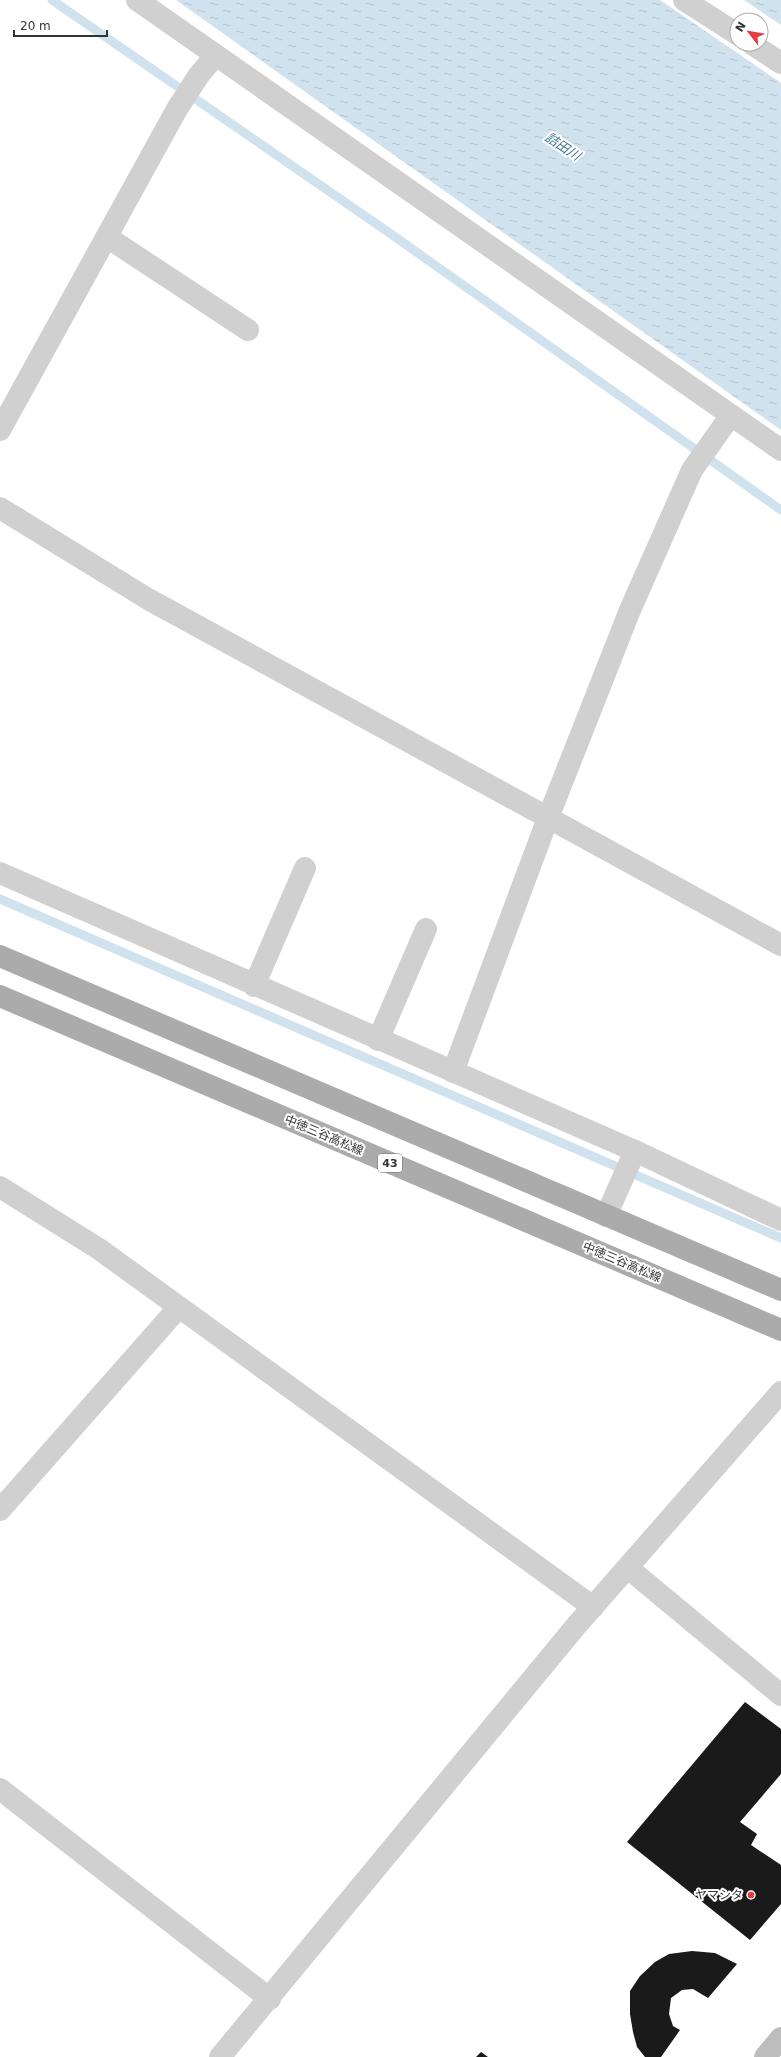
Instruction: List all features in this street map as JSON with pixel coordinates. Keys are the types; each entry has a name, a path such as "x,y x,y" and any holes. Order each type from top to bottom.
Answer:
{"main road":[{"path":"0,956 781,1290"},
{"name":"中徳三谷高松線","path":"0,996 781,1330"},
{"path":"765,2057 781,2038"}],"street":[{"path":"137,0 215,56 781,450"},
{"path":"684,0 729,29"},
{"path":"764,52 781,63"},
{"path":"0,430 177,109 199,75 215,56"},
{"path":"107,237 248,330"},
{"path":"453,1072 548,818 630,610 692,470 731,416"},
{"path":"0,508 148,599 781,946"},
{"path":"254,986 305,868"},
{"path":"0,873 254,986 635,1151 781,1220"},
{"path":"378,1040 426,929"},
{"path":"606,1216 635,1151"},
{"path":"0,1187 99,1249 593,1607"},
{"path":"0,1510 179,1307"},
{"path":"220,2057 270,1999 593,1607 781,1392"},
{"path":"628,1568 781,1695"},
{"path":"0,1789 270,1999"}],"water":[{"name":"詰田川","path":"176,0 660,0 729,47 729,52 736,52 781,83 781,430"},
{"path":"744,0 781,0 781,25 769,17 769,12 762,12"}],"building":[{"path":"745,1702 781,1729 781,1774 740,1822 757,1834 751,1845 781,1865 781,1904 750,1940 627,1842"},
{"path":"692,1951 715,1953 737,1964 708,1998 693,1989 682,1990 671,1998 669,2014 673,2026 680,2030 661,2057 645,2057 637,2047 633,2032 630,2014 630,1991 640,1976 655,1962 669,1954"},
{"path":"481,2052 488,2057 476,2057"}],"waterway":[{"path":"52,0 391,234 781,510"},
{"path":"0,899 781,1238"}],"place":[{"name":"ヤマシタ","path":"751,1895"}]}
